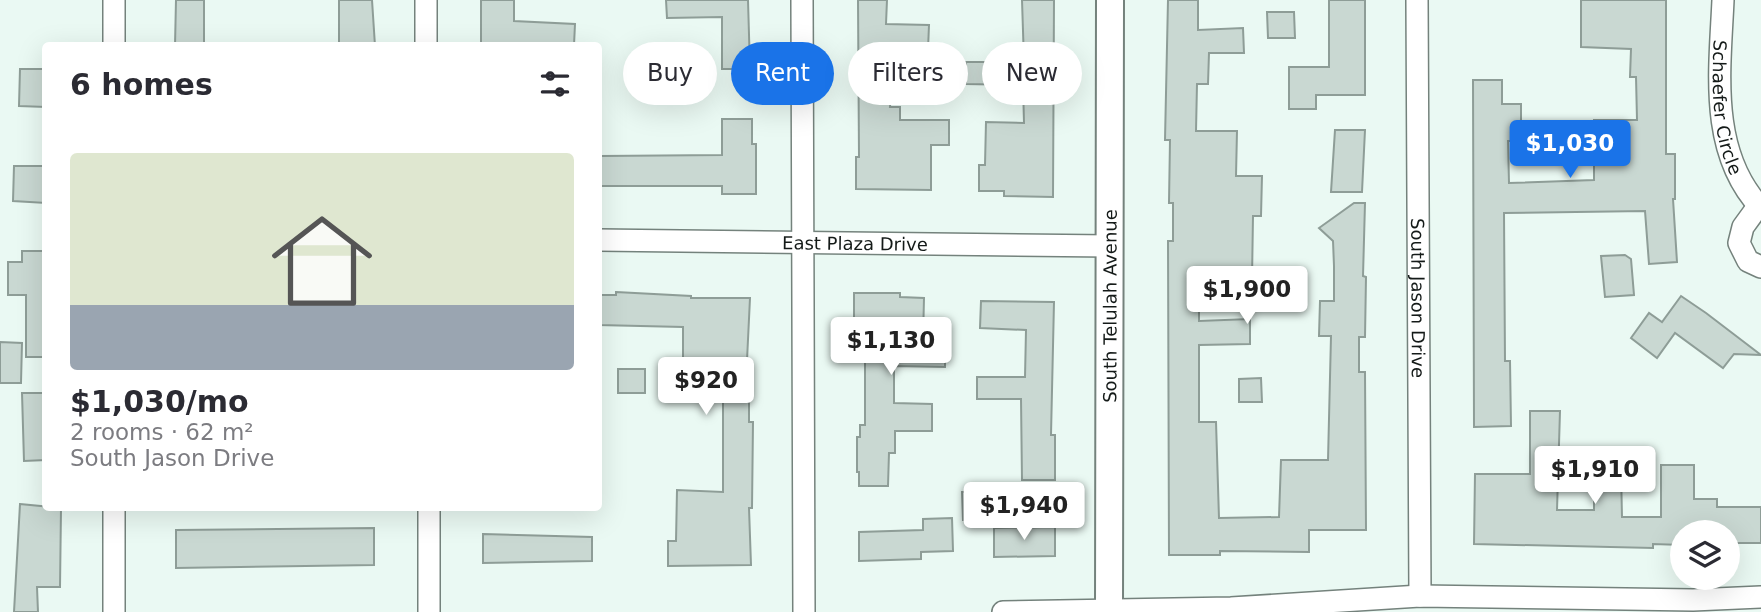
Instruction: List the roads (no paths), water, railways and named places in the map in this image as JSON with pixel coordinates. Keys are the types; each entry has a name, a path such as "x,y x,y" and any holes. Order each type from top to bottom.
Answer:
{"street":[{"path":"114,0 114,42"},
{"path":"426,0 426,42"},
{"path":"802,0 804,612"},
{"name":"South Telulah Avenue","path":"1109,611 1110,0"},
{"name":"South Jason Drive","path":"1417,0 1420,596"},
{"name":"Schaefer Circle","path":"1723,0 1719,92 1721,118 1737,170 1760,206"},
{"path":"1760,206 1743,227 1739,243 1748,261 1761,267"},
{"name":"East Plaza Drive","path":"602,240 1111,246"},
{"path":"114,511 114,612"},
{"path":"429,511 429,612"},
{"path":"1003,612 1231,608 1420,596 1693,600 1761,597"}]}
